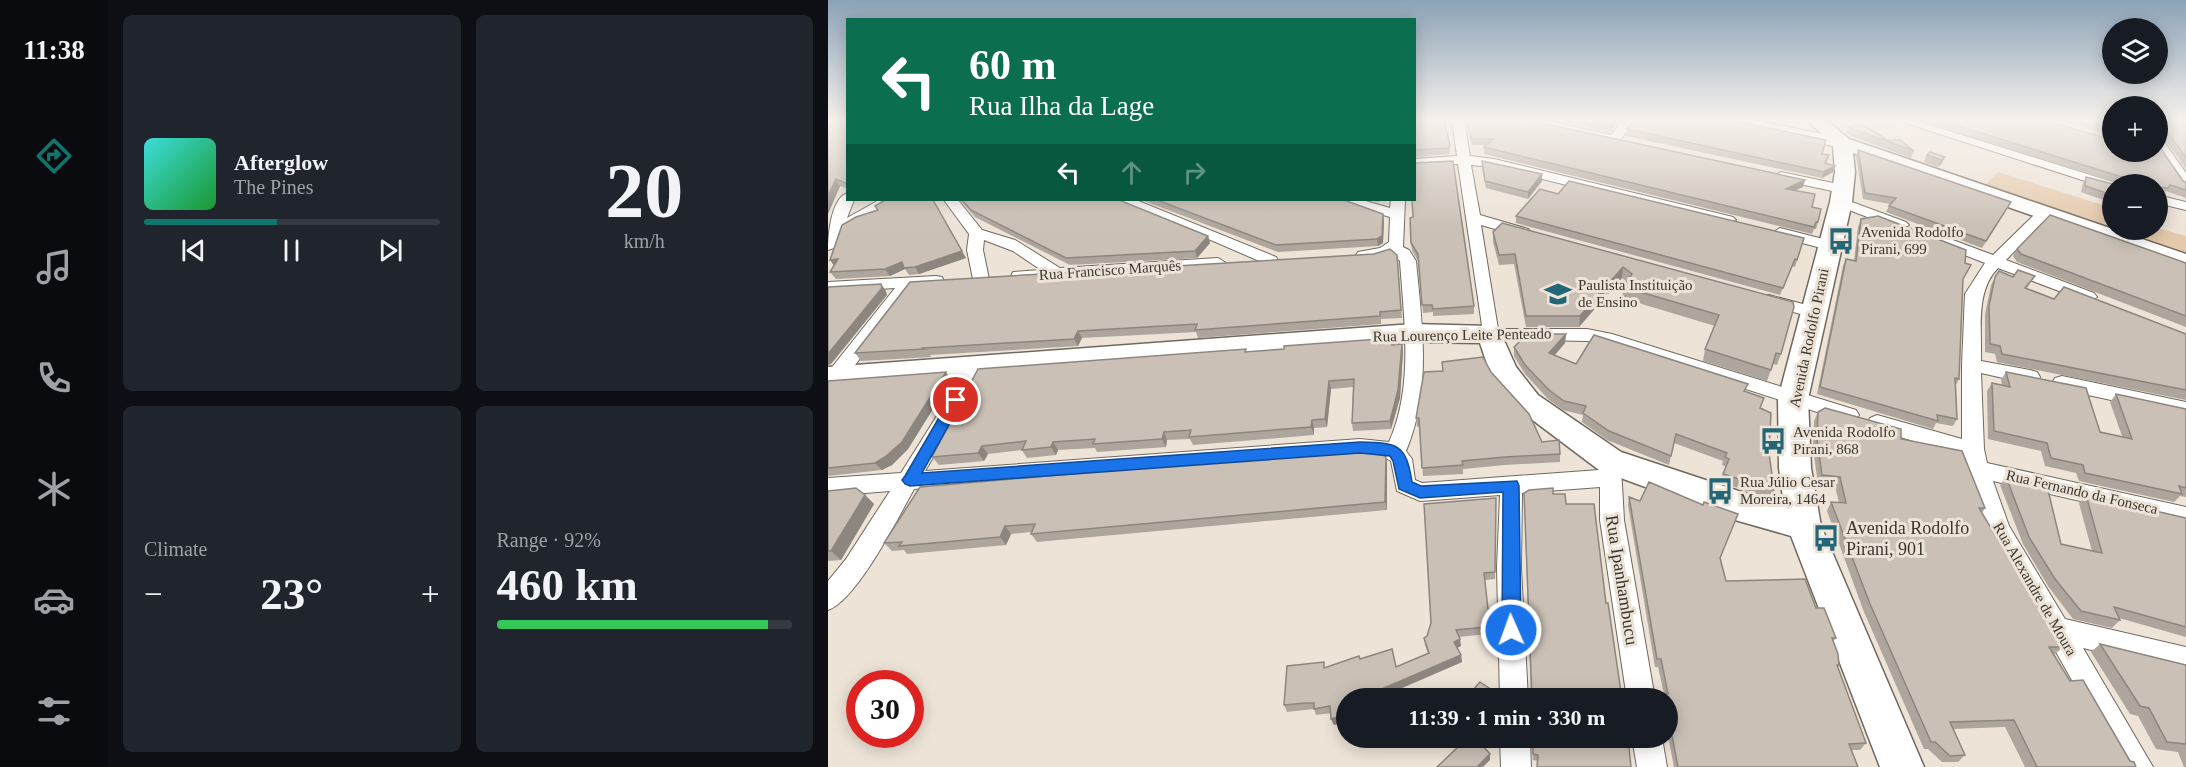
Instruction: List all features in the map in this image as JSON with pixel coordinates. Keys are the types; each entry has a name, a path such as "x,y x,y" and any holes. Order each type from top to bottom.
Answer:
{"main road":[{"name":"Avenida Rodolfo Pirani","path":"1843,156 1845,172 1841,196 1792,399 1795,468 1804,526 1902,767"},
{"path":"1879,156 2186,262"},
{"name":"Rua Lourenço Leite Penteado","path":"832,377 1413,333 1490,335"},
{"path":"1490,335 1503,370 1528,402 1610,470 1804,526"}],"street":[{"path":"1465,156 1490,335"},
{"path":"2018,156 2102,182"},
{"path":"2168,158 2186,183"},
{"path":"1416,163 1466,160 1494,163 1739,223"},
{"path":"1762,172 1841,196 1926,234 2102,302"},
{"path":"831,238 846,200"},
{"path":"831,238 886,201"},
{"path":"952,201 977,234 1003,239 1031,254 1056,273"},
{"name":"Rua Francisco Marquês","path":"828,287 1276,260 1128,201"},
{"path":"1352,255 1375,254 1392,248 1399,238 1398,207 1355,201"},
{"path":"2168,202 2186,206"},
{"name":"Rua Alexandre de Moura","path":"2044,213 1996,261 1979,281 1974,294 1971,365 1976,459 1987,501 1999,530 2138,767"},
{"path":"1474,218 1544,237"},
{"path":"1762,228 1830,245"},
{"path":"977,234 975,250 981,279"},
{"path":"1392,248 1403,253 1408,261 1415,385 1404,436 1395,452"},
{"path":"832,377 909,282"},
{"path":"1758,297 1812,312"},
{"name":"Rua Lourenço Leite Penteado","path":"1490,335 1587,335 1612,340 1976,459"},
{"path":"828,600 855,567 979,365"},
{"path":"1971,365 2186,409"},
{"path":"828,487 1360,447 1382,448 1395,452 1401,459 1405,485 1410,489 1430,493 1511,486 1610,470"},
{"name":"Rua Fernando da Fonseca","path":"1976,459 2186,516"},
{"name":"Rua Ipanhambucu","path":"1610,470 1612,520 1639,688"},
{"path":"1511,486 1509,568 1514,688"},
{"path":"2056,628 2186,660"},
{"path":"1515,748 1516,767"},
{"path":"1649,748 1652,767"}],"shaded area":[{"path":"1998,172 2102,205 2102,227 1984,186"},
{"path":"2168,231 2186,236 2186,256 2140,240 2168,240"}],"building":[{"path":"828,156 846,156 846,183 836,179 828,196"},
{"path":"1520,156 1693,156 1805,180 1786,189 1815,194 1812,207 1821,209 1818,222 1814,227"},
{"path":"1750,156 1829,156 1825,163 1835,166 1824,172"},
{"path":"1859,156 1875,156 2011,202 1986,241 1889,206 1896,198 1865,193"},
{"path":"1929,156 1945,157 1941,160"},
{"path":"2054,156 2102,156 2102,162 2168,162 2168,159 2186,182 2186,190 2170,185 2168,188 2168,174 2112,174"},
{"path":"1453,161 1474,306 1433,309 1432,305 1422,305 1418,254 1411,243 1410,218 1413,217 1412,201 1416,201 1416,163"},
{"path":"1482,161 1542,174 1528,192 1485,181"},
{"path":"2086,177 2102,181 2102,192 2085,186"},
{"path":"1569,181 1804,238 1797,260 1795,259 1783,288 1516,216 1540,189 1558,194"},
{"path":"883,201 934,201 962,251 915,267 904,268 902,262 885,269 830,272 838,259 830,260 842,225 856,217 878,210 875,206"},
{"path":"963,201 1121,201 1208,236 1195,251 1066,258 971,210"},
{"path":"1160,201 1347,201 1383,214 1382,236 1377,239 1276,245"},
{"path":"2050,215 2102,233 2102,240 2121,240 2186,263 2186,316 2021,254 2017,249"},
{"path":"1878,216 1966,250 1965,263 1971,265 1963,279 1959,379 1955,378 1957,419 1937,415 1938,421 1820,387 1846,259 1856,261 1861,219"},
{"path":"1502,223 1793,302 1794,307 1781,354 1776,353 1771,370 1705,349 1719,315 1623,287 1632,274 1623,267 1609,283 1605,282 1605,287 1580,316 1526,316 1515,254 1499,255 1493,232"},
{"path":"1390,249 1397,255 1401,310 1380,312 1380,316 1195,330 1197,324 1078,331 1074,339 855,353 910,282 1374,254"},
{"path":"2018,270 2035,276 2025,288 2054,299 2064,287 2186,334 2186,390 2002,354 2000,346 1990,344 1989,306 1995,277 1999,271 2013,277"},
{"path":"881,284 882,288 828,354 828,287"},
{"path":"1527,334 1566,334 1549,353 1576,364 1594,335 1748,384 1744,391 1764,398 1760,408 1771,413 1769,453 1774,490 1723,474 1729,459 1725,457 1727,453 1676,434 1671,456 1609,431 1583,413 1586,406 1564,401 1549,390 1525,365 1514,347"},
{"path":"1393,338 1392,345 1402,344 1398,390 1390,421 1352,423 1354,379 1329,381 1325,419 1312,420 1311,427 1189,437 1191,430 1164,432 1162,439 1093,444 1095,439 1053,442 1051,447 1022,450 1026,441 982,446 978,453 932,457 978,369 1246,349 1245,352 1284,349 1284,346"},
{"path":"1483,357 1491,372 1529,414 1542,442 1559,440 1560,454 1462,461 1463,465 1422,468 1419,418 1416,418 1424,372 1443,371 1442,362"},
{"path":"946,372 902,442 885,457 875,463 828,468 828,381"},
{"path":"2006,372 2086,388 2100,432 2132,439 2116,394 2186,409 2186,488 2179,486 2182,494 2085,473 2083,465 2051,458 2047,443 1994,431 1992,383 2010,387"},
{"path":"1825,408 1901,429 1901,439 1962,451 1985,508 1979,508 2063,647 2049,647 2070,681 2083,680 2130,761 2134,762 2136,767 2037,767 2014,720 1950,722 1965,755 1950,756 1935,742 1931,742 1870,604 1831,502 1846,503 1840,477 1822,475 1817,439 1818,412"},
{"path":"1358,449 1379,452 1386,457 1385,502 1031,534 1035,524 1005,526 1000,537 899,546 902,542 884,543 920,487"},
{"path":"2006,477 2047,486 2061,544 2102,553 2086,495 2186,518 2186,627 2114,607 2120,620 2081,611 2055,579 2029,537"},
{"path":"1649,482 1703,505 1704,502 1738,514 1720,558 1726,581 1805,579 1816,608 1824,608 1836,638 1832,638 1838,654 1839,665 1837,665 1866,743 1849,744 1858,767 1678,767 1674,748 1678,748 1678,688 1667,688 1661,659 1657,659 1629,497 1640,501"},
{"path":"856,488 865,495 831,551 828,551 828,491"},
{"path":"1553,488 1553,494 1565,494 1566,504 1594,504 1606,603 1608,603 1620,688 1532,688 1524,493 1529,490"},
{"path":"1496,498 1495,572 1484,573 1488,609 1496,609 1496,626 1456,630 1460,639 1454,642 1461,655 1384,688 1336,688 1336,717 1331,719 1330,706 1314,709 1314,703 1284,705 1287,666 1324,662 1324,668 1359,656 1360,659 1392,649 1396,667 1429,653 1424,638 1427,636 1431,623 1424,504"},
{"path":"2100,644 2186,665 2186,744 2167,742 2149,708 2140,706"},
{"path":"1480,682 1489,688 1475,688"},
{"path":"1457,748 1485,748 1490,754 1477,767 1437,767"},
{"path":"1533,748 1629,748 1631,767 1537,767 1538,755 1533,754"}],"place":[{"name":"Avenida Rodolfo Pirani, 699","path":"1841,241"},
{"name":"Paulista Instituição de Ensino","path":"1558,294"},
{"name":"Avenida Rodolfo Pirani, 868","path":"1773,441"},
{"name":"Rua Júlio Cesar Moreira, 1464","path":"1720,491"},
{"name":"Avenida Rodolfo Pirani, 901","path":"1826,538"}],"route":[{"path":"956,400 910,480 1360,447 1382,448 1395,452 1401,459 1405,485 1420,492 1511,486 1509,568 1511,630"}]}
